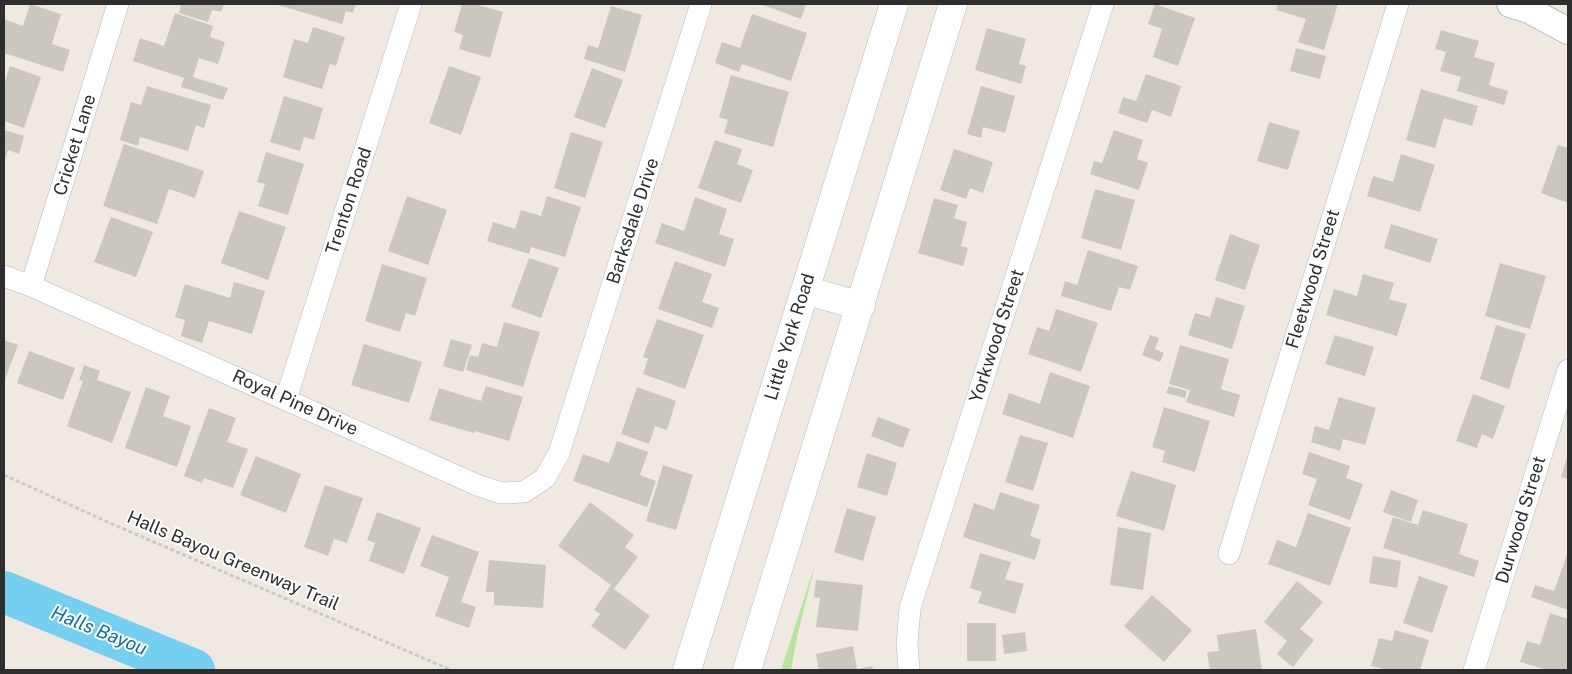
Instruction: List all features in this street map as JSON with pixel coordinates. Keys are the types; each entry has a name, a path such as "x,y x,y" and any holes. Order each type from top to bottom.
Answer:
{"main road":[{"name":"Little York Road","path":"687,670 894,4"},
{"path":"747,670 953,4"},
{"path":"805,290 861,306"}],"street":[{"name":"Cricket Lane","path":"31,286 118,4"},
{"name":"Trenton Road","path":"286,399 411,4"},
{"name":"Barksdale Drive","path":"564,438 702,4"},
{"name":"Yorkwood Street","path":"909,670 907,644 910,608 1103,4"},
{"name":"Fleetwood Street","path":"1228,554 1398,4"},
{"path":"1510,4 1529,10 1568,31"},
{"name":"Royal Pine Drive","path":"4,276 31,286 477,485 501,493 524,492 545,478 564,438"},
{"name":"Durwood Street","path":"1474,670 1568,370"}],"path":[{"name":"Halls Bayou Greenway Trail","path":"4,475 110,523 451,670"}],"green space":[{"path":"815,564 791,670 781,670"}],"building":[{"path":"30,4 61,14 52,44 70,50 63,72 4,53 4,19 23,26"},
{"path":"181,4 224,4 221,12 212,10 208,22 179,13"},
{"path":"275,4 356,4 353,13 346,11 342,24"},
{"path":"462,4 474,4 503,12 490,58 459,49 463,35 454,32"},
{"path":"760,4 806,4 801,19"},
{"path":"1155,4 1195,18 1178,66 1153,57 1162,29 1148,24"},
{"path":"1278,4 1338,4 1324,50 1298,42 1306,19 1276,10"},
{"path":"611,6 642,15 625,72 584,59 588,45 598,48"},
{"path":"175,13 213,26 210,37 225,42 218,64 199,58 193,77 228,88 223,100 181,87 184,78 133,61 140,38 164,46"},
{"path":"752,14 807,33 791,81 742,64 739,72 715,63 722,42 740,48"},
{"path":"313,27 345,37 336,66 330,64 322,89 283,77 294,39 308,43"},
{"path":"987,28 1026,39 1019,64 1026,66 1021,84 975,70"},
{"path":"1441,30 1479,41 1474,57 1495,63 1489,85 1508,91 1504,105 1457,91 1461,77 1440,71 1446,52 1435,49"},
{"path":"1296,48 1326,56 1320,79 1290,71"},
{"path":"10,66 41,77 24,128 4,121 4,84"},
{"path":"449,66 481,77 461,135 429,123"},
{"path":"592,68 623,80 605,128 574,117"},
{"path":"1146,74 1181,86 1171,117 1152,110 1147,123 1118,113 1123,97 1136,101"},
{"path":"731,75 789,92 773,147 724,133 728,120 719,117"},
{"path":"147,86 211,105 204,128 196,125 188,151 140,137 138,146 120,140 131,102 141,105"},
{"path":"981,86 1015,96 1005,133 983,127 981,138 967,134"},
{"path":"1421,89 1478,106 1472,126 1444,118 1435,148 1406,140"},
{"path":"284,96 323,108 314,140 304,137 300,151 270,142"},
{"path":"1269,122 1300,131 1288,170 1257,161"},
{"path":"4,130 24,136 19,154 8,150 4,163"},
{"path":"1114,130 1143,140 1137,159 1148,163 1139,190 1090,174 1094,161 1102,163"},
{"path":"571,132 603,142 585,198 554,188"},
{"path":"715,140 742,149 737,164 753,170 741,203 698,188"},
{"path":"124,144 204,171 195,198 169,189 157,224 103,206"},
{"path":"1558,145 1568,148 1568,203 1541,193"},
{"path":"954,149 993,162 983,193 970,188 966,199 940,190"},
{"path":"266,152 304,164 288,215 258,206 265,184 257,182"},
{"path":"1401,154 1435,165 1420,212 1367,196 1373,176 1393,182"},
{"path":"1095,189 1135,200 1121,250 1081,238"},
{"path":"407,196 447,210 428,265 388,251"},
{"path":"547,196 581,207 565,257 531,247 529,254 487,241 493,222 515,229 521,210 541,216"},
{"path":"695,197 727,209 719,234 734,239 725,267 655,243 662,223 684,231"},
{"path":"934,198 958,205 954,218 967,222 961,246 968,248 963,266 918,253"},
{"path":"239,211 286,227 268,280 221,263"},
{"path":"111,217 153,232 136,277 94,262"},
{"path":"1391,224 1438,239 1430,263 1384,248"},
{"path":"1230,234 1260,245 1245,290 1215,280"},
{"path":"1088,250 1138,266 1130,290 1119,287 1111,311 1061,296 1065,281 1077,285"},
{"path":"529,258 559,268 541,318 511,307"},
{"path":"675,261 712,274 702,302 719,308 712,328 658,309"},
{"path":"1500,263 1546,276 1530,329 1485,316"},
{"path":"382,264 427,278 415,316 406,313 400,332 365,321"},
{"path":"1363,274 1394,283 1389,299 1407,304 1397,336 1326,315 1334,289 1357,296"},
{"path":"234,282 265,291 252,334 209,321 202,343 181,336 185,320 175,317 185,284 230,298"},
{"path":"1216,297 1245,306 1232,349 1188,335 1195,313 1210,317"},
{"path":"1056,309 1098,323 1081,372 1028,354 1037,327 1049,331"},
{"path":"657,319 704,335 685,389 643,374 648,359 643,357"},
{"path":"504,322 540,332 523,387 466,370 470,355 478,357 482,343 497,347"},
{"path":"1496,325 1526,334 1509,389 1480,379"},
{"path":"1150,335 1159,338 1155,349 1164,353 1160,362 1142,355"},
{"path":"1335,335 1374,347 1365,376 1325,364"},
{"path":"451,339 472,345 463,372 443,366"},
{"path":"4,340 18,345 4,382"},
{"path":"364,344 422,362 409,403 351,385"},
{"path":"1180,345 1229,359 1221,389 1240,395 1234,417 1186,402 1190,390 1169,384"},
{"path":"29,351 75,368 63,400 17,383"},
{"path":"84,365 100,371 97,380 131,392 112,443 67,426 83,381 79,380"},
{"path":"1050,372 1090,386 1073,438 1002,414 1009,393 1040,404"},
{"path":"486,386 523,397 509,441 429,420 439,388 481,401"},
{"path":"1169,386 1187,391 1185,398 1166,393"},
{"path":"146,387 170,396 163,416 191,426 177,467 125,448"},
{"path":"637,387 676,401 667,430 655,426 649,444 621,434"},
{"path":"1473,394 1505,406 1493,439 1482,434 1477,448 1456,441"},
{"path":"1339,397 1376,408 1365,445 1343,439 1340,451 1311,442 1315,426 1329,430"},
{"path":"1164,407 1210,421 1195,472 1162,462 1165,451 1152,447"},
{"path":"209,408 236,418 227,442 248,449 233,488 204,478 202,483 184,476"},
{"path":"878,417 910,429 903,448 871,436"},
{"path":"1020,435 1048,443 1033,491 1005,482"},
{"path":"617,441 648,452 640,475 656,481 647,507 573,481 583,454 609,463"},
{"path":"1309,452 1350,466 1346,478 1363,484 1350,520 1308,505 1317,479 1302,474"},
{"path":"867,453 897,463 887,496 857,487"},
{"path":"256,456 301,474 286,513 240,495"},
{"path":"1566,460 1568,460 1568,479 1561,477"},
{"path":"663,465 693,475 676,530 646,521"},
{"path":"1131,471 1176,485 1164,531 1116,516"},
{"path":"325,485 363,498 347,543 334,539 328,556 304,547"},
{"path":"1391,490 1418,500 1411,522 1383,512"},
{"path":"1000,492 1040,505 1030,536 1041,540 1035,560 963,537 974,503 994,510"},
{"path":"590,502 634,535 625,547 638,557 614,589 650,616 625,650 591,626 600,614 594,610 611,585 558,546"},
{"path":"847,508 876,517 863,561 834,552"},
{"path":"1423,510 1468,524 1459,554 1479,561 1474,577 1383,548 1393,517 1418,525"},
{"path":"377,512 421,528 404,574 369,561 375,543 367,540"},
{"path":"1308,513 1351,528 1330,586 1268,564 1277,540 1296,547"},
{"path":"1118,527 1151,533 1143,590 1110,585"},
{"path":"432,535 479,552 461,602 476,607 469,628 435,616 449,577 420,566"},
{"path":"1568,552 1568,610 1531,597 1535,585 1554,591"},
{"path":"980,553 1011,562 1005,579 1024,584 1015,614 978,603 982,592 970,588"},
{"path":"1373,556 1401,561 1397,588 1369,583"},
{"path":"489,560 546,565 543,608 494,605 494,592 486,592"},
{"path":"1419,576 1448,586 1432,633 1403,623"},
{"path":"816,580 863,585 858,631 816,627 820,598 814,597"},
{"path":"1297,581 1323,602 1300,629 1314,640 1293,667 1277,654 1287,641 1264,622"},
{"path":"1152,595 1192,630 1164,662 1124,626"},
{"path":"1550,613 1568,619 1568,670 1548,670 1520,662 1527,641 1540,645"},
{"path":"967,623 996,623 996,661 967,661"},
{"path":"1256,629 1262,670 1210,670 1207,652 1219,651 1217,635"},
{"path":"1395,630 1429,640 1420,670 1387,670 1371,666 1379,638 1392,641"},
{"path":"1025,632 1027,651 1004,654 1002,635"},
{"path":"853,646 857,669 872,666 873,670 819,670 816,654"}],"waterway":[{"name":"Halls Bayou","path":"4,592 194,670"}]}
